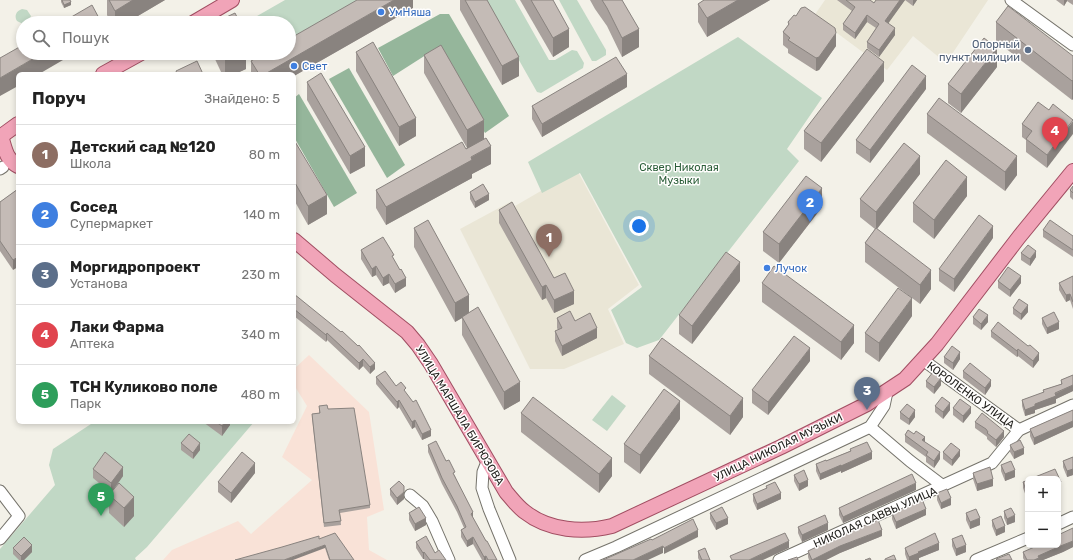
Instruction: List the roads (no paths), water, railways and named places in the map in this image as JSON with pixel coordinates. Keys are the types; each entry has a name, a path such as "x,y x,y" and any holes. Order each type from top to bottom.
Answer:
{"main road":[{"path":"205,16 232,0"},
{"path":"107,72 128,60"},
{"path":"16,125 0,137 9,159 16,164"},
{"path":"1,168 16,170"},
{"name":"УЛИЦА НИКОЛАЯ МУЗЫКИ","path":"576,530 592,530 612,526 781,447 867,404 905,379 923,360 1073,171"},
{"name":"УЛИЦА МАРШАЛА БИРЮЗОВА","path":"296,242 335,275 407,332 431,364 487,462 506,492 526,513 550,526 576,530"}],"street":[{"path":"1011,0 1073,45"},
{"name":"КОРОЛЕНКО УЛИЦА","path":"923,360 1019,430"},
{"path":"585,560 616,548 870,426 884,406 886,392"},
{"name":"КОРОЛЕНКО УЛИЦА","path":"970,474 992,463 1019,430 1073,405"},
{"path":"870,426 910,461 943,486"},
{"path":"487,462 483,472 482,488 510,560"},
{"name":"НИКОЛАЯ САВВЫ УЛИЦА","path":"779,560 970,474"},
{"path":"0,490 19,516 0,539"},
{"path":"410,495 423,506 432,521 449,560"},
{"path":"1061,523 1073,517"},
{"path":"976,560 1025,539"}],"place":[{"name":"УмНяша","path":"381,12"},
{"name":"Опорный пункт милиции","path":"1028,50"},
{"name":"Свет","path":"294,66"},
{"name":"Лаки Фарма","path":"1055,150"},
{"name":"Сосед","path":"810,222"},
{"name":"Детский сад №120","path":"549,257"},
{"name":"Лучок","path":"767,268"},
{"name":"Моргидропроект","path":"867,410"},
{"name":"ТСН Куликово поле","path":"101,516"}],"park label":[{"name":"Сквер Николая Музыки","path":"679,173"}]}
